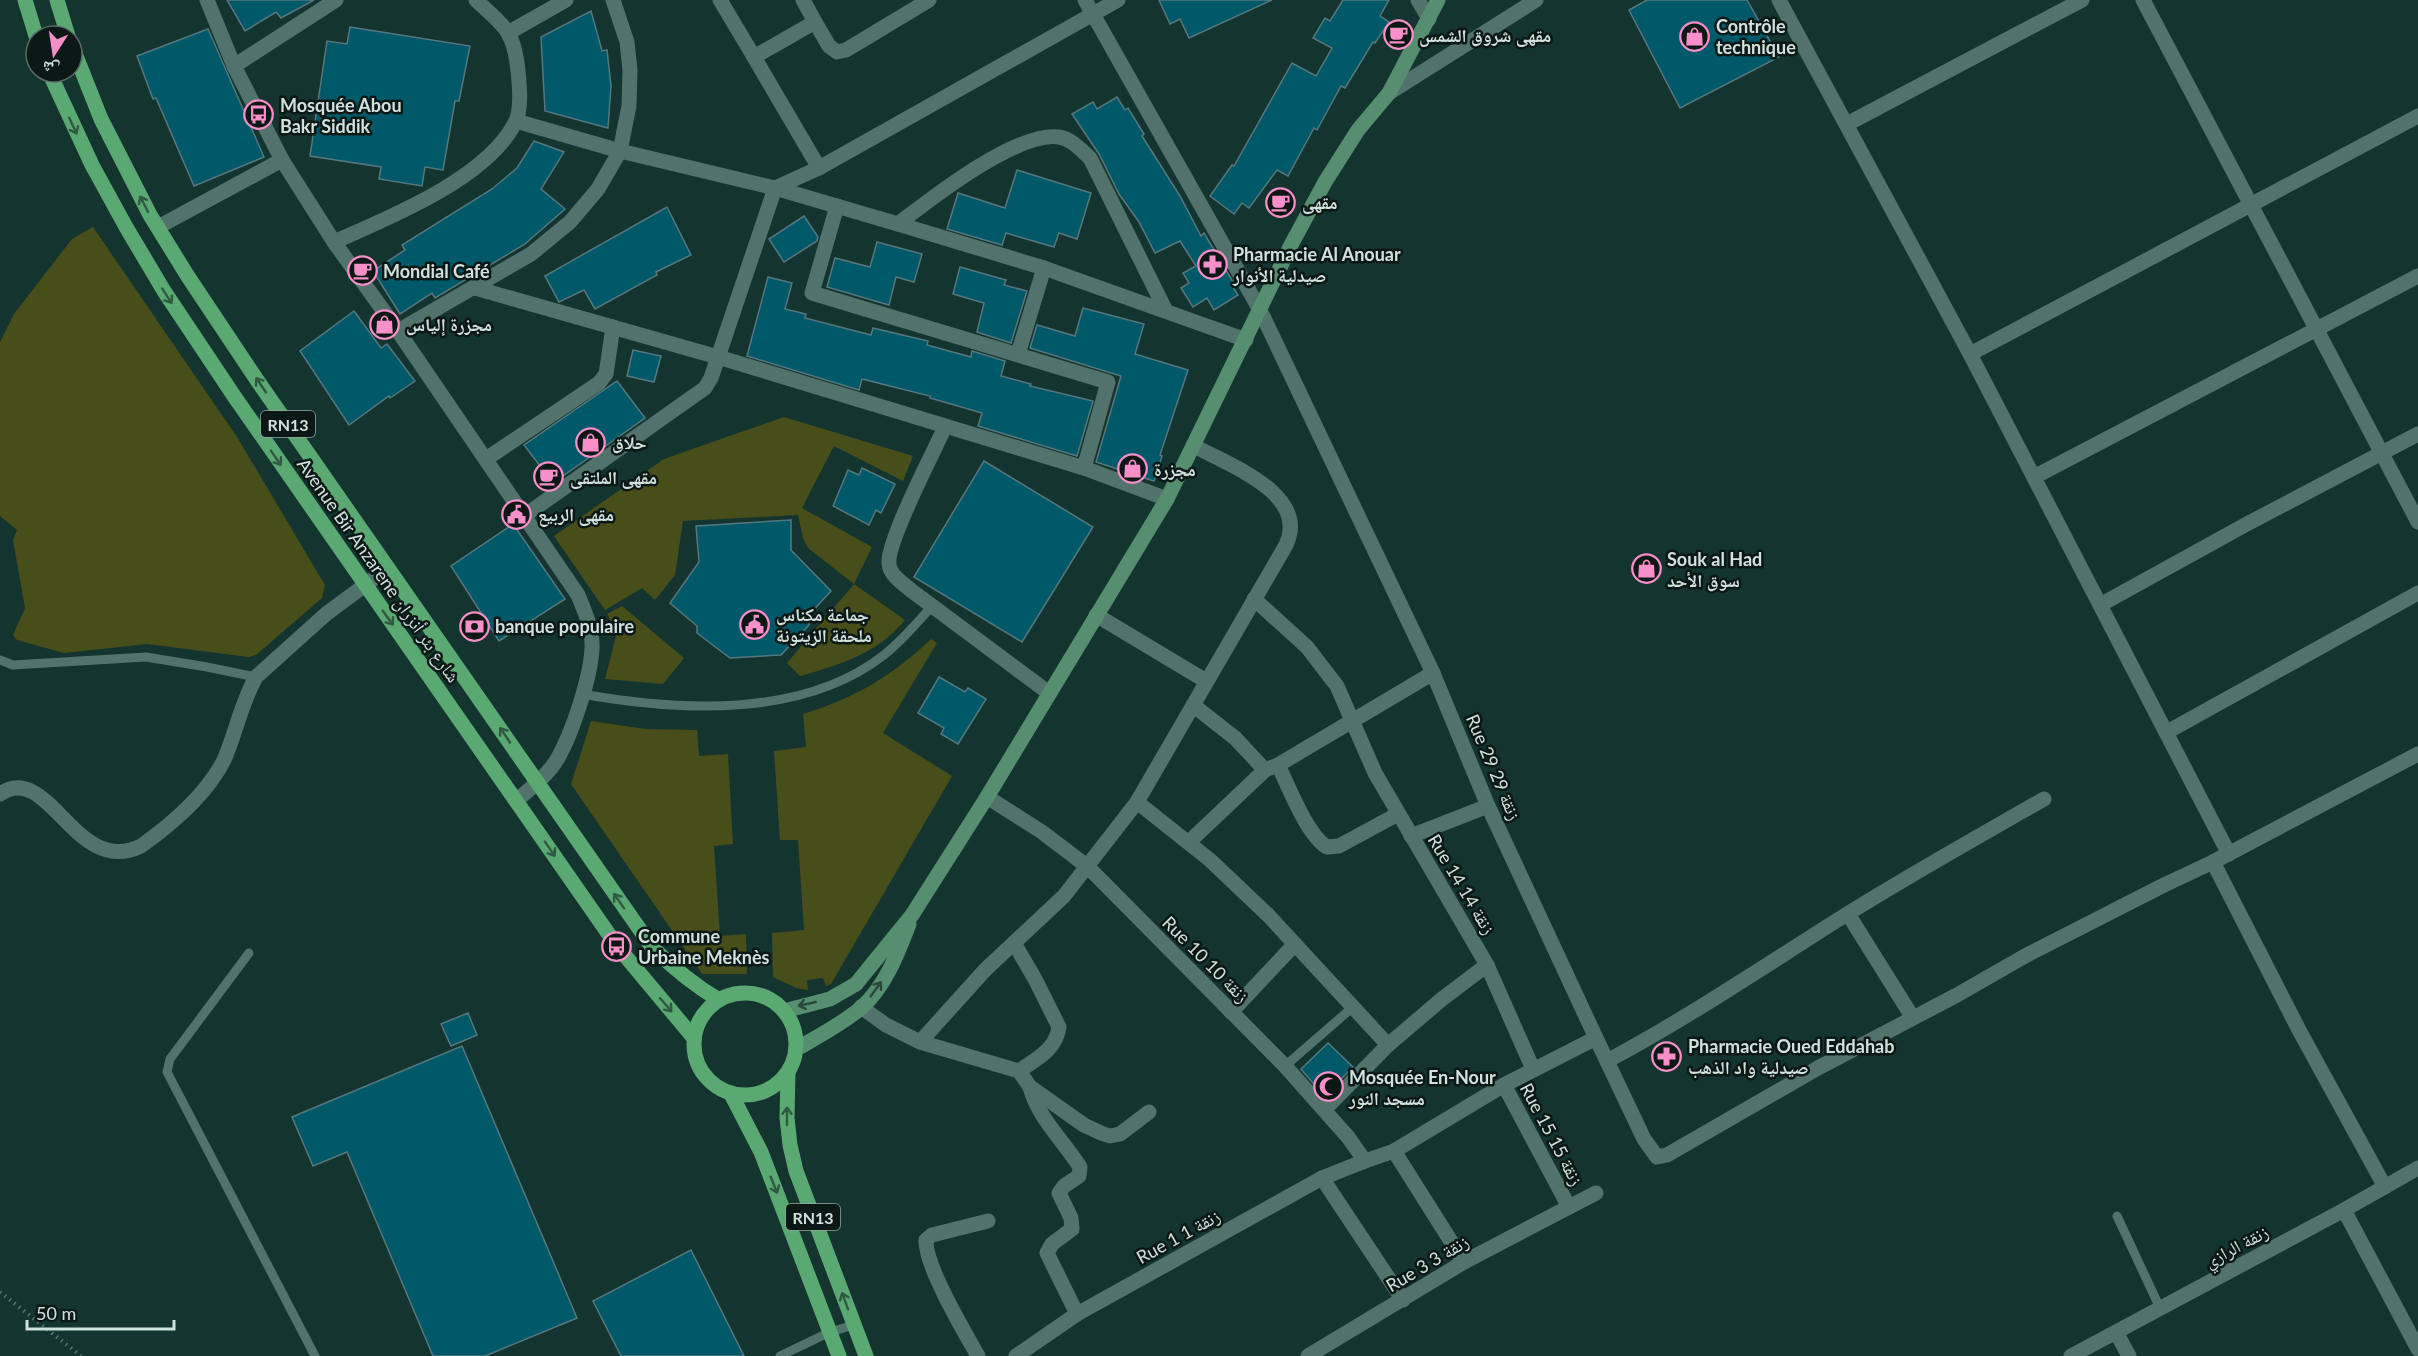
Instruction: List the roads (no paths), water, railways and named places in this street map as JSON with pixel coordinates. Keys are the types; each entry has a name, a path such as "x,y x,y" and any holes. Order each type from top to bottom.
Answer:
{"main road":[{"path":"25,0 32,24"},
{"path":"57,0 64,24"},
{"name":"Avenue Bir Anzarene شارع بئر أنزران","path":"84,76 101,119 158,227 259,383 652,947 694,985 719,1000"},
{"name":"Avenue Bir Anzarene شارع بئر أنزران","path":"55,84 92,165 164,291 364,585 426,670 617,946 693,1037 695,1056 702,1073 720,1089 731,1094 761,1152 839,1356"},
{"path":"693,1037 705,1012 719,1000 732,994 746,993 760,995 784,1011 796,1035 796,1048"},
{"name":"RN13","path":"796,1048 788,1072 787,1118 792,1154 866,1356"},
{"path":"731,1094 747,1096 763,1092 778,1084 788,1072"}],"street":[{"path":"207,0 234,66 282,160 334,242 398,331 578,595 589,622 592,647 582,694 558,758 537,783 516,801"},
{"path":"234,66 336,0"},
{"path":"334,242 404,210 471,171 497,150 516,121 520,94 518,65 508,33 476,0"},
{"path":"508,33 566,0"},
{"path":"398,331 531,254 570,222 598,189 620,151 630,106 627,42 613,0"},
{"path":"720,0 819,168"},
{"path":"803,0 829,46 837,52 846,50 929,0"},
{"name":"Rue 29 زنقة 29","path":"1085,0 1260,310 1433,673 1488,806 1596,1038 1644,1139 1657,1157 1667,1155 1818,1068 1913,1018"},
{"path":"524,516 698,394 711,378 775,188 819,168 1118,0"},
{"path":"1418,0 1429,19"},
{"path":"784,1011 830,999 856,984 912,915 987,797 1167,500 1325,182 1358,130 1389,93 1438,0"},
{"path":"1389,93 1536,0"},
{"path":"1779,0 1970,354 2229,854"},
{"path":"1847,124 2082,0"},
{"path":"2143,0 2418,522"},
{"path":"754,57 815,22"},
{"path":"1970,354 2418,116"},
{"path":"516,121 620,151 775,188 898,224 1044,268 1165,309 1246,340"},
{"path":"898,224 949,186 990,160 1019,146 1043,138 1060,137 1074,143 1090,158 1165,309"},
{"path":"158,227 282,160"},
{"path":"837,206 812,293 1108,381 1084,468"},
{"path":"1018,354 1044,268"},
{"path":"2034,477 2418,276"},
{"path":"475,288 718,357 945,428 1084,468 1167,500"},
{"path":"486,459 599,383 606,374 613,327"},
{"path":"945,428 897,530 889,556 889,565 897,578 1049,693"},
{"path":"2100,605 2418,434"},
{"path":"920,1042 985,970 1064,896 1137,802 1290,537 1291,520 1282,501 1266,487 1194,446"},
{"path":"0,794 13,789 37,793 96,847 106,851 131,850 149,840 195,800 211,780 224,760 249,689 256,678 326,614 388,568"},
{"path":"2167,732 2418,593"},
{"name":"Rue 14 زنقة 14","path":"1254,599 1307,647 1337,686 1375,773 1487,965 1533,1069"},
{"path":"1096,615 1206,681"},
{"path":"1189,842 1271,767 1433,673"},
{"path":"1192,705 1271,767 1310,828 1327,848 1339,846 1398,814"},
{"path":"1848,914 1913,1018 2093,920 2229,854 2418,754"},
{"name":"Rue 10 زنقة 10","path":"987,797 1042,832 1088,867 1286,1066 1372,1159"},
{"path":"1607,1061 1657,1035 1848,914 2044,799"},
{"path":"1137,802 1189,842 1261,908 1388,1045"},
{"path":"1411,836 1488,806"},
{"path":"2213,862 2299,1030 2385,1187"},
{"path":"796,1048 802,1047 861,1007 885,976 898,953 912,915"},
{"path":"1014,943 1059,1027 1055,1042 1047,1052 1019,1071"},
{"path":"1231,1012 1295,944"},
{"path":"1325,1109 1388,1045 1442,999 1487,965"},
{"path":"861,1007 886,1025 920,1042 1019,1071 1030,1087 1034,1102 1071,1152 1081,1171 1079,1176 1065,1185 1059,1193 1071,1218 1072,1229 1052,1244 1047,1253 1077,1314"},
{"name":"Rue 1 زنقة 1","path":"1016,1356 1077,1314 1322,1178 1394,1150 1504,1085 1596,1038"},
{"name":"Rue 15 زنقة 15","path":"1504,1085 1569,1207 1596,1193"},
{"path":"1030,1087 1084,1125 1110,1136 1127,1131 1149,1112"},
{"path":"1394,1150 1464,1262"},
{"name":"زنقة الرازي","path":"2071,1356 2418,1168"},
{"path":"1322,1178 1403,1300"},
{"name":"Rue 3 زنقة 3","path":"1308,1356 1464,1262 1569,1207"},
{"path":"2344,1210 2418,1349"},
{"path":"978,1356 925,1251 926,1240 932,1235 988,1221"},
{"path":"2116,1332 2129,1356"}],"lane":[{"path":"582,694 626,702 697,706 768,702 799,696 858,671 883,655 908,633 932,606"},
{"path":"0,660 13,665 146,657 256,678"},
{"path":"249,953 170,1059 167,1072 315,1356"},
{"path":"1286,1066 1353,1007"},
{"path":"2117,1216 2160,1308"},
{"path":"780,1356 830,1332 854,1325"}],"place":[{"name":"مقهى شروق الشمس","path":"1398,35"},
{"name":"Contrôle technique","path":"1695,36"},
{"name":"Mosquée Abou Bakr Siddik","path":"259,115"},
{"name":"مقهى","path":"1281,202"},
{"name":"Pharmacie Al Anouar صيدلية الأنوار","path":"1212,264"},
{"name":"Mondial Café","path":"362,271"},
{"name":"مجزرة إلياس","path":"385,324"},
{"name":"حلاق","path":"591,442"},
{"name":"مجزرة","path":"1133,469"},
{"name":"مقهى الملتقى","path":"549,477"},
{"name":"مقهى الربيع","path":"517,514"},
{"name":"Souk al Had سوق الأحد","path":"1646,569"},
{"name":"جماعة مكناس ملحقة الزيتونة","path":"755,624"},
{"name":"banque populaire","path":"474,626"},
{"name":"Commune Urbaine Meknès","path":"617,946"},
{"name":"Pharmacie Oued Eddahab صيدلية واد الذهب","path":"1667,1056"},
{"name":"Mosquée En-Nour مسجد النور","path":"1328,1087"}]}
